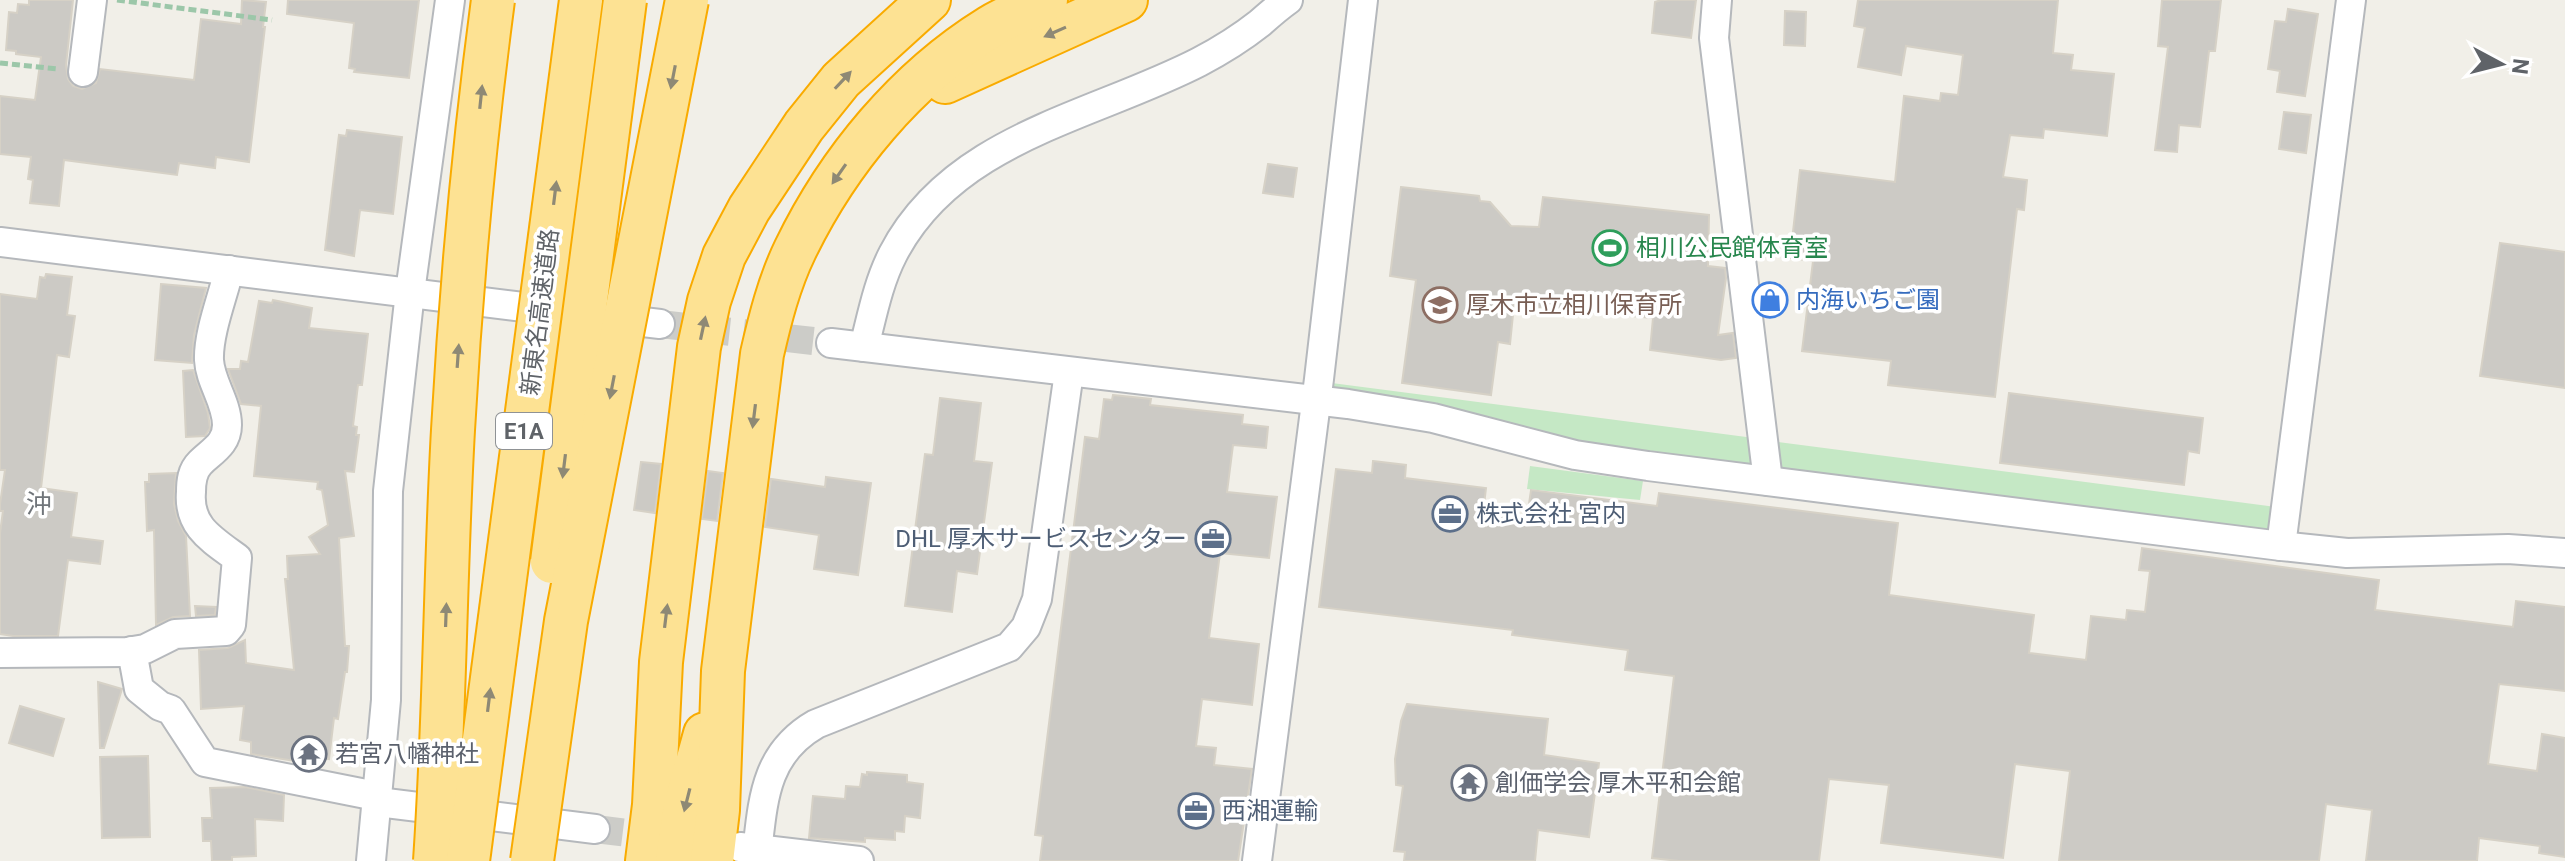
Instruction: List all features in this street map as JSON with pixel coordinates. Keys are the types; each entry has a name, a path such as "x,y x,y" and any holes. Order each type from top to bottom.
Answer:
{"highway":[{"path":"435,861 460,316 493,0"},
{"name":"新東名高速道路","path":"468,861 581,0"},
{"name":"新東名高速道路","path":"513,861 625,0"},
{"path":"532,861 566,621 687,0"},
{"path":"647,861 654,805 661,662 699,347 709,301 724,256 749,209 804,126 841,80 929,0"},
{"path":"881,43 953,0"},
{"path":"741,854 718,810 723,671 762,354 773,309 795,250 830,188 878,124 921,79 958,49 993,25 1046,0"},
{"path":"878,124 923,93 968,70 1126,0"},
{"path":"620,861 630,794 661,662"},
{"path":"677,861 685,806 723,671"}],"street":[{"path":"83,72 92,0"},
{"path":"371,861 386,700 388,491 410,292 450,0"},
{"path":"864,347 879,288 892,255 909,226 955,179 999,148 1196,63 1234,42 1288,0"},
{"path":"1257,861 1363,0"},
{"path":"1717,0 1714,38 1768,481"},
{"path":"2281,546 2351,0"},
{"path":"0,242 660,324"},
{"path":"0,653 132,651 145,649 175,634 226,631 231,625 237,558 210,538 193,518 190,504 192,477 197,466 223,442 227,429 227,416 209,360 229,270"},
{"path":"831,343 1316,400 1433,418 1575,455 2281,546 2347,553 2508,549 2565,553"},
{"path":"859,861 741,854 768,777 777,759 801,733 1009,647 1026,627 1037,599 1069,372"},
{"path":"132,651 139,689 160,706 171,710 205,762 371,795 378,802 595,829"}],"path":[{"path":"116,0 272,20"},
{"path":"0,63 83,72"}],"green space":[{"path":"1324,382 1754,438 1752,466 1554,441 1327,391"},
{"path":"1771,441 2276,507 2274,521 2267,530 1773,468"},
{"path":"1530,466 1643,481 1640,500 1527,489"}],"building":[{"path":"29,0 73,0 66,65 68,79 73,86 82,89 96,83 100,69 194,80 201,19 241,24 242,0 266,2 249,162 216,157 215,168 179,163 177,175 64,160 59,206 30,203 33,180 28,179 31,157 0,154 0,96 35,100 41,57 6,50 9,12 17,13 18,4 29,5"},
{"path":"288,0 419,0 409,78 354,72 355,69 349,68 354,23 287,14"},
{"path":"1696,0 1691,38 1652,33 1655,2"},
{"path":"1858,0 2058,0 2053,53 2073,55 2071,70 2114,74 2107,136 2044,129 2043,138 2010,135 2003,177 2027,180 2024,210 2017,209 1995,397 1888,385 1891,361 1802,351 1813,261 1790,258 1800,170 1895,182 1904,96 1940,101 1941,93 1958,95 1963,55 1906,46 1901,75 1858,67 1865,28 1854,26"},
{"path":"2162,0 2221,0 2215,51 2209,51 2200,127 2179,125 2177,152 2155,150 2168,47 2158,46"},
{"path":"2288,9 2318,14 2305,96 2277,92 2280,71 2268,69 2275,21 2286,22"},
{"path":"1785,11 1806,12 1805,46 1784,45"},
{"path":"2284,112 2311,115 2306,153 2279,149"},
{"path":"347,130 402,137 393,214 360,210 354,256 325,250 339,135 346,136"},
{"path":"1268,164 1297,168 1293,197 1263,193"},
{"path":"1401,187 1479,196 1480,201 1490,202 1511,226 1539,227 1543,197 1709,215 1708,266 1725,268 1726,278 1718,335 1733,333 1736,358 1721,360 1650,350 1653,318 1514,305 1510,344 1498,342 1491,395 1402,383 1416,280 1390,276"},
{"path":"2500,243 2565,252 2565,388 2480,376"},
{"path":"46,274 72,277 67,315 75,316 69,357 57,355 41,488 77,493 71,537 103,541 100,564 68,560 58,636 13,636 0,634 0,533 3,511 0,511 0,504 5,470 0,470 0,294 37,299 40,277 45,278"},
{"path":"161,284 206,288 194,335 192,363 155,360"},
{"path":"273,300 312,308 309,328 368,334 353,426 357,427 356,435 359,435 354,472 345,471 354,536 339,538 345,646 349,646 347,672 338,719 334,718 329,759 322,758 320,765 251,754 251,742 240,740 244,706 201,709 199,650 228,648 245,640 246,663 294,670 285,579 288,579 287,556 320,554 309,537 328,525 322,490 317,489 318,482 254,476 261,406 241,404 228,369 240,369 241,361 248,362 259,301 272,303"},
{"path":"193,370 210,428 205,436 186,437 183,371"},
{"path":"2009,393 2203,418 2199,453 2188,451 2184,485 2000,463"},
{"path":"1113,395 1151,399 1150,405 1243,415 1242,424 1268,427 1266,448 1233,445 1227,492 1277,497 1269,558 1220,553 1209,638 1259,644 1252,705 1202,699 1196,746 1216,748 1214,765 1252,769 1238,861 1040,861 1043,836 1035,835 1085,437 1099,439 1104,399 1112,400"},
{"path":"940,398 981,403 974,461 992,463 977,574 957,571 952,612 905,606 925,454 933,455"},
{"path":"1373,461 1406,465 1405,478 1486,488 1483,513 1527,518 1531,490 1657,506 1659,493 1898,523 1889,595 2034,615 2029,653 2086,660 2091,616 2126,620 2127,610 2145,612 2150,571 2139,570 2142,548 2379,580 2375,610 2513,627 2516,601 2565,607 2565,691 2499,684 2488,764 2537,771 2542,734 2565,738 2565,857 2539,853 2540,846 2479,838 2477,861 2366,861 2372,810 2326,804 2319,861 2059,861 2070,771 2015,764 2003,858 1881,843 1889,785 1829,779 1819,861 1679,861 1652,858 1674,676 1625,670 1628,650 1512,635 1513,630 1319,607 1336,469 1372,473"},
{"path":"641,462 661,464 655,513 634,510"},
{"path":"708,471 723,473 717,521 702,519"},
{"path":"176,473 174,504 186,536 190,616 173,617 156,625 154,530 147,531 145,482 149,482 149,474"},
{"path":"826,477 871,483 858,575 814,569 819,535 765,527 771,479 825,487"},
{"path":"195,606 216,607 215,615 196,616"},
{"path":"98,682 122,689 104,748 100,748"},
{"name":"創価学会 厚木平和会館","path":"1407,704 1548,719 1544,755 1599,763 1589,837 1538,830 1535,861 1404,861 1405,852 1394,851 1403,786 1396,785 1395,759"},
{"path":"20,706 64,719 53,756 9,743"},
{"path":"148,756 150,837 102,838 100,757"},
{"path":"867,772 907,775 907,782 923,784 920,818 905,816 904,832 895,831 895,840 865,838 865,842 809,838 813,796 845,799 846,786 860,787 862,774 867,775"},
{"path":"245,787 284,795 283,821 255,819 256,856 212,861 211,841 203,841 202,818 212,818 210,788"}],"tunnel":[{"path":"660,324 831,343"},
{"path":"595,829 667,838"}],"place":[{"name":"相川公民館体育室","path":"1610,248"},
{"name":"内海いちご園","path":"1770,300"},
{"name":"厚木市立相川保育所","path":"1440,305"},
{"name":"株式会社 宮内","path":"1450,514"},
{"name":"DHL 厚木サービスセンター","path":"1213,539"},
{"name":"若宮八幡神社","path":"309,754"},
{"name":"創価学会 厚木平和会館","path":"1469,783"},
{"name":"西湘運輸","path":"1196,811"}],"district":[{"name":"沖","path":"39,504"}]}
